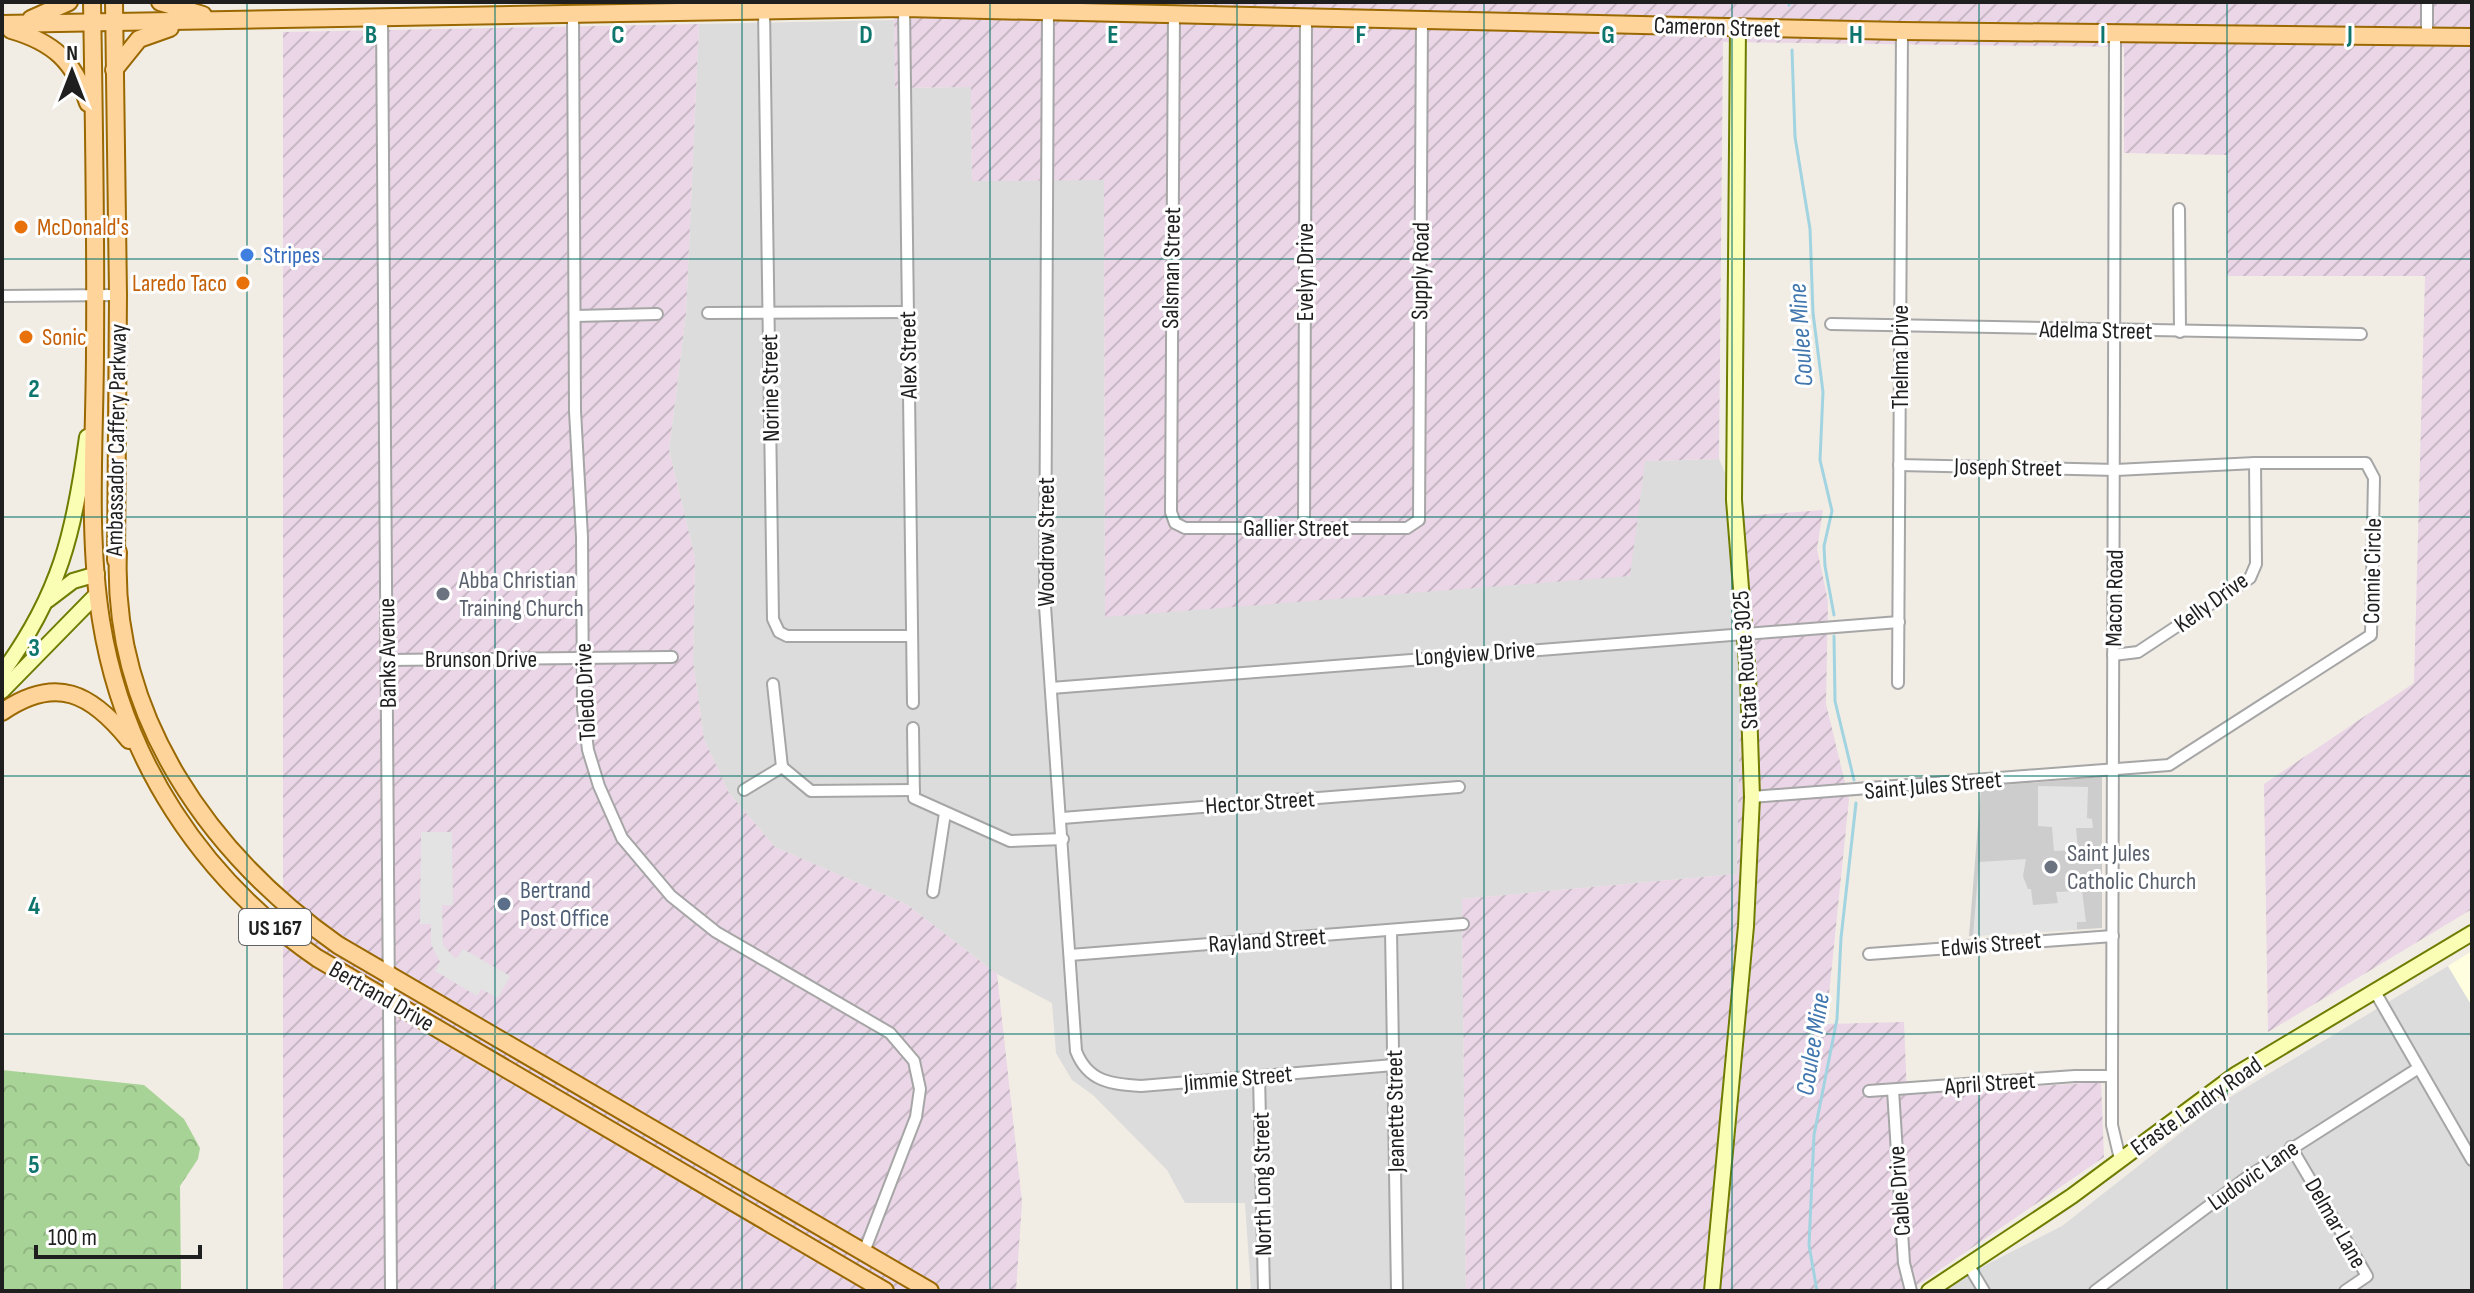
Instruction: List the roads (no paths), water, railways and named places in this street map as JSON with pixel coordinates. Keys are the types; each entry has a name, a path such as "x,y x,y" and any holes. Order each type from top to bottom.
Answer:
{"main road":[{"path":"4,25 44,16 69,2"},
{"name":"Ambassador Caffery Parkway","path":"92,2 95,381"},
{"name":"Ambassador Caffery Parkway","path":"109,576 118,552 114,2"},
{"path":"160,2 224,20"},
{"name":"Cameron Street","path":"4,25 1005,5 1048,9 1738,28 2472,37"},
{"path":"113,71 139,39 191,22"},
{"path":"4,25 46,42 68,60 92,113"},
{"name":"State Route 3025","path":"1712,1291 1746,926 1752,797 1733,445 1738,28"},
{"path":"2,673 46,601 72,533 95,381"},
{"name":"Bertrand Drive","path":"95,381 109,576 144,712 164,756 201,815 251,875 297,916 390,975 930,1291"},
{"path":"46,601 73,581 109,576"},
{"name":"Bertrand Drive","path":"109,576 98,593 113,677 142,755 188,834 237,893 299,945 390,1001 885,1291"},
{"path":"2,691 98,593"},
{"path":"2,712 38,693 68,693 105,711 142,755"},
{"name":"Eraste Landry Road","path":"1929,1291 1969,1266 2235,1075 2472,933"}],"street":[{"path":"2427,2 2427,37"},
{"name":"Alex Street","path":"904,8 913,703"},
{"name":"Woodrow Street","path":"1048,9 1045,606 1076,1051 1086,1071"},
{"name":"Norine Street","path":"764,10 776,628 782,634 798,637 911,636"},
{"name":"Salsman Street","path":"1174,12 1170,407 1171,512 1175,523"},
{"name":"Toledo Drive","path":"573,14 582,659 584,727 594,772 609,813 638,861 671,896 702,922 877,1025 901,1042 914,1061 920,1089 916,1117 864,1252"},
{"name":"Banks Avenue","path":"382,16 391,1291"},
{"name":"Evelyn Drive","path":"1304,528 1306,16"},
{"name":"Supply Road","path":"1417,523 1421,514 1422,18"},
{"name":"Thelma Drive","path":"1898,683 1902,31"},
{"name":"Macon Road","path":"2115,35 2112,1125 2120,1159"},
{"path":"2179,209 2180,332"},
{"path":"2,296 118,295"},
{"path":"708,313 908,312"},
{"path":"575,316 657,314"},
{"name":"Adelma Street","path":"1831,324 2361,334"},
{"name":"Connie Circle","path":"2113,770 2178,761 2371,635 2374,478 2369,465 2357,462 2116,470"},
{"name":"Kelly Drive","path":"2113,655 2138,652 2250,578 2256,564 2255,463"},
{"name":"Joseph Street","path":"1899,465 2116,470"},
{"name":"Gallier Street","path":"1175,523 1185,528 1407,528 1417,523"},
{"name":"Longview Drive","path":"1051,688 1899,622"},
{"name":"Brunson Drive","path":"387,660 672,657"},
{"path":"773,684 782,767 811,791 914,790"},
{"path":"913,728 914,798 1010,841 1063,839"},
{"path":"744,790 782,767"},
{"name":"Saint Jules Street","path":"1752,797 2113,770"},
{"name":"Hector Street","path":"1062,818 1459,787"},
{"path":"933,892 945,813"},
{"name":"Rayland Street","path":"1070,955 1463,924"},
{"name":"Jeanette Street","path":"1391,930 1397,1291"},
{"name":"Edwis Street","path":"1869,954 2113,936"},
{"path":"2374,990 2472,1160"},
{"name":"Jimmie Street","path":"1086,1071 1106,1082 1141,1086 1394,1065"},
{"name":"Ludovic Lane","path":"2095,1291 2291,1147 2417,1069"},
{"name":"North Long Street","path":"1259,1076 1264,1291"},
{"name":"April Street","path":"1869,1091 2112,1076"},
{"name":"Cable Drive","path":"1893,1090 1904,1263 1911,1291"},
{"name":"Delmar Lane","path":"2291,1147 2367,1276 2345,1291"},
{"path":"1969,1266 1984,1291"}],"waterway":[{"name":"Coulee Mine","path":"1792,50 1795,137 1810,229 1813,313 1823,392 1820,460 1832,511 1824,546 1834,615"},
{"name":"Coulee Mine","path":"1834,636 1835,701 1854,780"},
{"name":"Coulee Mine","path":"1817,1291 1809,1245 1814,1135 1837,1019 1841,938 1856,803"}],"place":[{"name":"McDonald's","path":"21,227"},
{"name":"Stripes","path":"247,255"},
{"name":"Laredo Taco","path":"243,283"},
{"name":"Sonic","path":"26,337"},
{"name":"Abba Christian Training Church","path":"443,594"},
{"name":"Saint Jules Catholic Church","path":"2051,867"},
{"name":"Bertrand Post Office","path":"504,904"}]}
